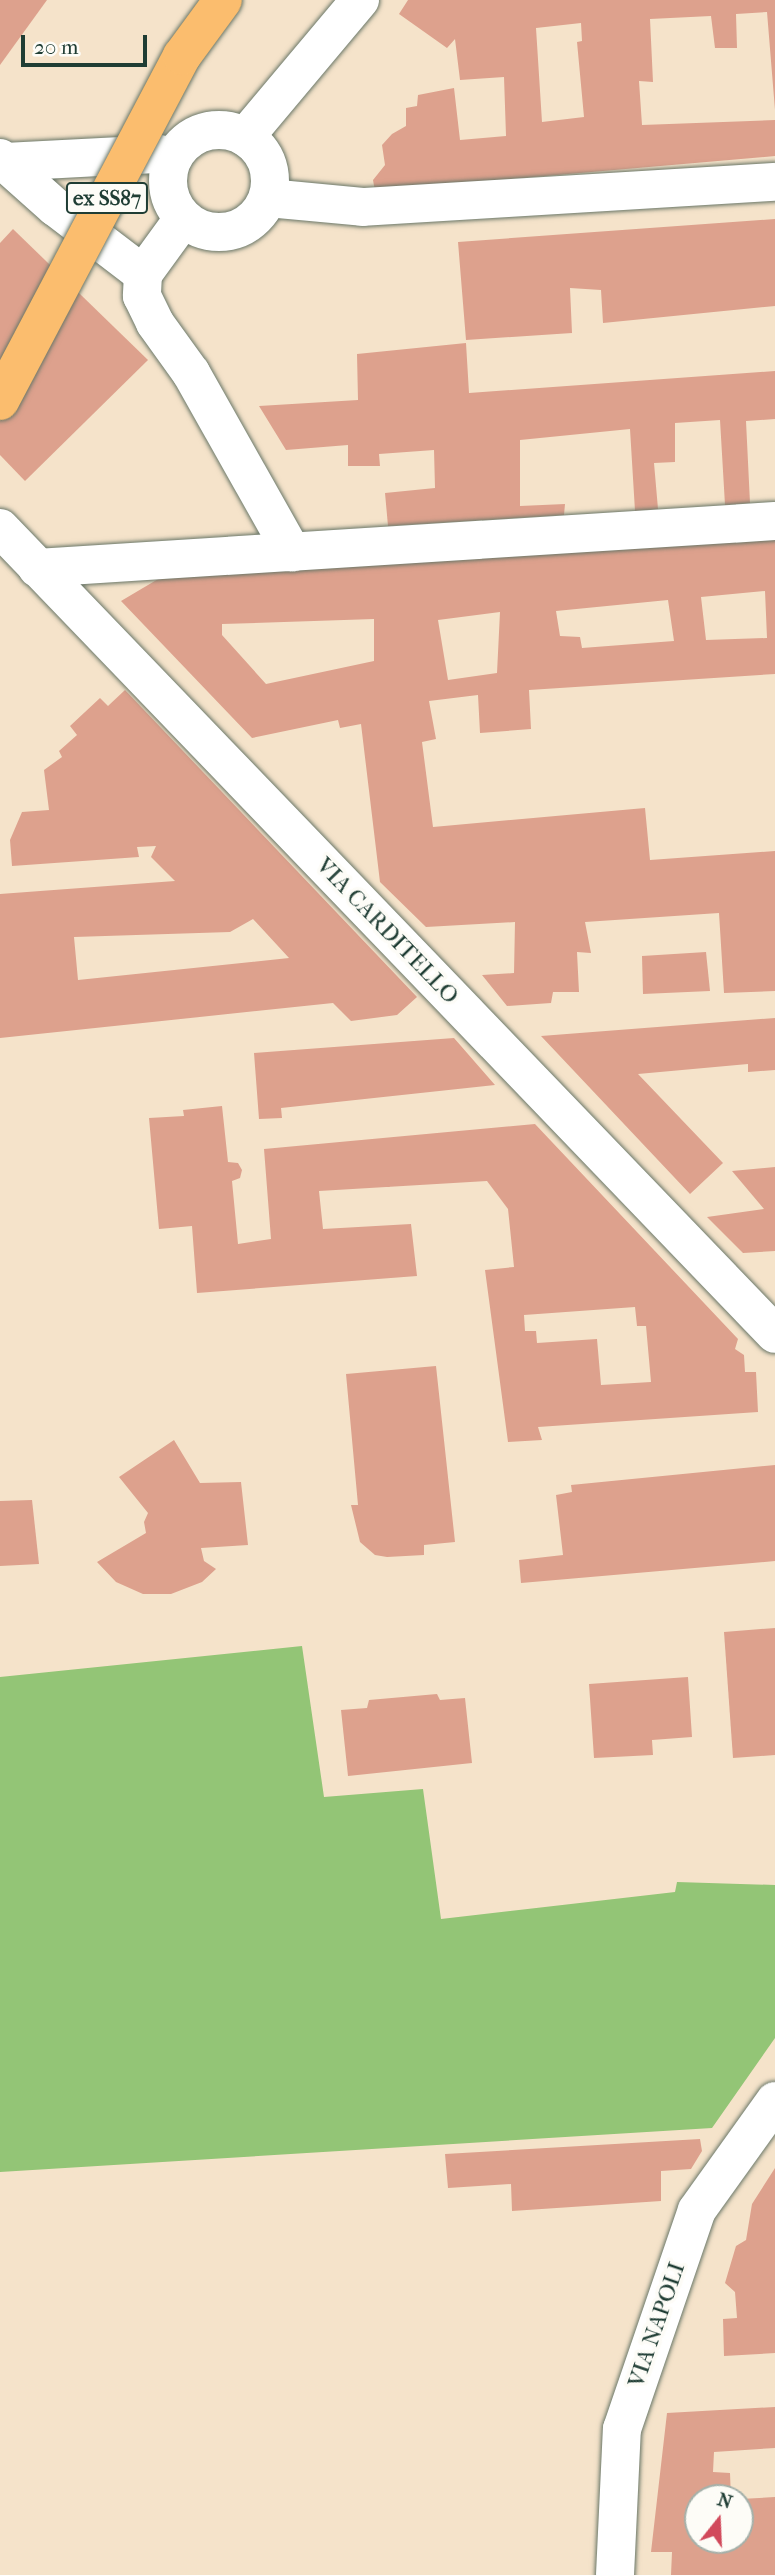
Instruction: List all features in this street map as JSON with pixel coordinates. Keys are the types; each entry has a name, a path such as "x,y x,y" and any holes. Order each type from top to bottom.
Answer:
{"highway":[{"name":"ex SS87","path":"0,401 182,56 223,0"}],"street":[{"path":"245,137 360,0"},
{"path":"211,130 228,130 245,137 259,148 268,164 271,181 268,198 253,220 229,232 211,232 183,219 169,194 168,173 176,153 185,142 211,130"},
{"path":"2,160 176,153"},
{"path":"2,160 55,207 143,274"},
{"path":"268,198 363,207 775,182"},
{"path":"183,219 143,274 142,296 155,323 191,373 292,552"},
{"path":"37,568 775,521"},
{"name":"VIA CARDITELLO","path":"0,528 775,1334"},
{"name":"VIA NAPOLI","path":"615,2575 622,2429 697,2210 775,2101"}],"green space":[{"path":"302,1646 324,1797 423,1789 441,1919 675,1892 677,1882 775,1885 775,2038 712,2128 0,2172 0,1677"}],"building":[{"path":"0,0 47,0 0,65"},
{"path":"408,0 775,0 775,110 767,12 736,14 737,48 715,48 711,16 650,19 653,82 639,81 642,125 775,120 775,156 375,191 373,180 385,165 382,145 392,134 406,126 406,108 417,106 418,95 454,88 460,140 506,136 504,77 460,80 455,39 447,48 399,14","holes":["581,23 582,41 577,42 584,117 542,122 536,28"]},
{"path":"775,219 775,306 603,323 601,290 570,288 572,333 466,340 458,242"},
{"path":"13,229 148,360 25,481 0,455 0,243"},
{"path":"466,343 469,393 775,371 775,419 746,421 750,503 725,505 720,420 675,423 675,462 654,463 658,509 635,511 630,429 520,440 520,506 565,504 564,515 388,526 385,493 435,488 434,450 379,454 380,466 348,466 348,445 286,450 259,406 358,400 357,354"},
{"path":"775,535 775,674 529,690 531,729 480,733 478,695 429,701 436,739 422,742 433,827 645,808 650,860 775,851 775,991 724,993 719,913 585,922 591,953 577,952 579,992 553,992 551,1003 507,1006 482,975 514,973 515,922 426,927 380,882 361,724 340,728 338,720 252,738 121,601 170,572","holes":["765,591 767,638 706,640 701,597","668,600 674,641 582,648 580,637 560,636 556,611","500,612 497,673 448,680 438,620","374,619 374,661 266,684 222,635 222,624"]},
{"path":"125,690 417,997 397,1015 351,1021 333,1003 0,1038 0,894 175,881 151,857 156,846 137,847 139,857 12,866 10,840 22,812 49,810 44,770 62,757 59,751 77,735 70,726 100,698 108,706","holes":["253,919 289,958 78,980 74,937 230,932"]},
{"path":"706,952 710,991 643,994 642,956"},
{"path":"775,1018 775,1070 748,1072 748,1064 638,1074 723,1163 690,1194 541,1036"},
{"path":"454,1038 495,1085 281,1108 282,1118 259,1119 254,1053"},
{"path":"222,1106 228,1162 238,1163 242,1170 240,1178 232,1181 238,1244 271,1239 264,1149 535,1124 738,1339 735,1349 744,1355 745,1372 756,1372 758,1412 538,1427 542,1440 508,1442 485,1270 514,1267 508,1209 487,1181 319,1191 323,1229 411,1224 417,1276 197,1293 192,1226 159,1229 149,1118 184,1116 183,1110","holes":["635,1307 637,1326 646,1326 651,1382 601,1385 597,1339 537,1343 536,1331 525,1331 524,1315"]},
{"path":"775,1167 775,1251 743,1253 707,1217 764,1209 732,1171"},
{"path":"436,1366 455,1542 424,1545 424,1555 375,1555 360,1542 351,1505 358,1505 346,1374"},
{"path":"174,1440 200,1483 241,1482 248,1545 201,1548 204,1561 216,1569 202,1582 171,1594 143,1594 116,1582 97,1562 146,1533 144,1522 148,1513 119,1477"},
{"path":"775,1465 775,1561 521,1583 519,1560 563,1555 556,1495 572,1492 571,1485"},
{"path":"32,1500 39,1564 0,1566 0,1501"},
{"path":"775,1628 775,1755 733,1758 724,1632"},
{"path":"688,1677 692,1737 652,1740 653,1755 594,1758 589,1684"},
{"path":"437,1694 440,1700 465,1698 472,1763 348,1776 341,1710 367,1708 369,1700"},
{"path":"700,2139 702,2151 691,2169 661,2171 661,2201 512,2211 511,2184 448,2188 445,2154"},
{"path":"775,2168 775,2353 724,2356 723,2319 737,2318 735,2292 725,2283 736,2246 746,2240 752,2204"},
{"path":"775,2407 775,2448 714,2452 713,2472 730,2473 730,2484 684,2484 684,2554 754,2554 754,2498 775,2497 775,2575 671,2575 672,2552 651,2552 667,2413"}]}
